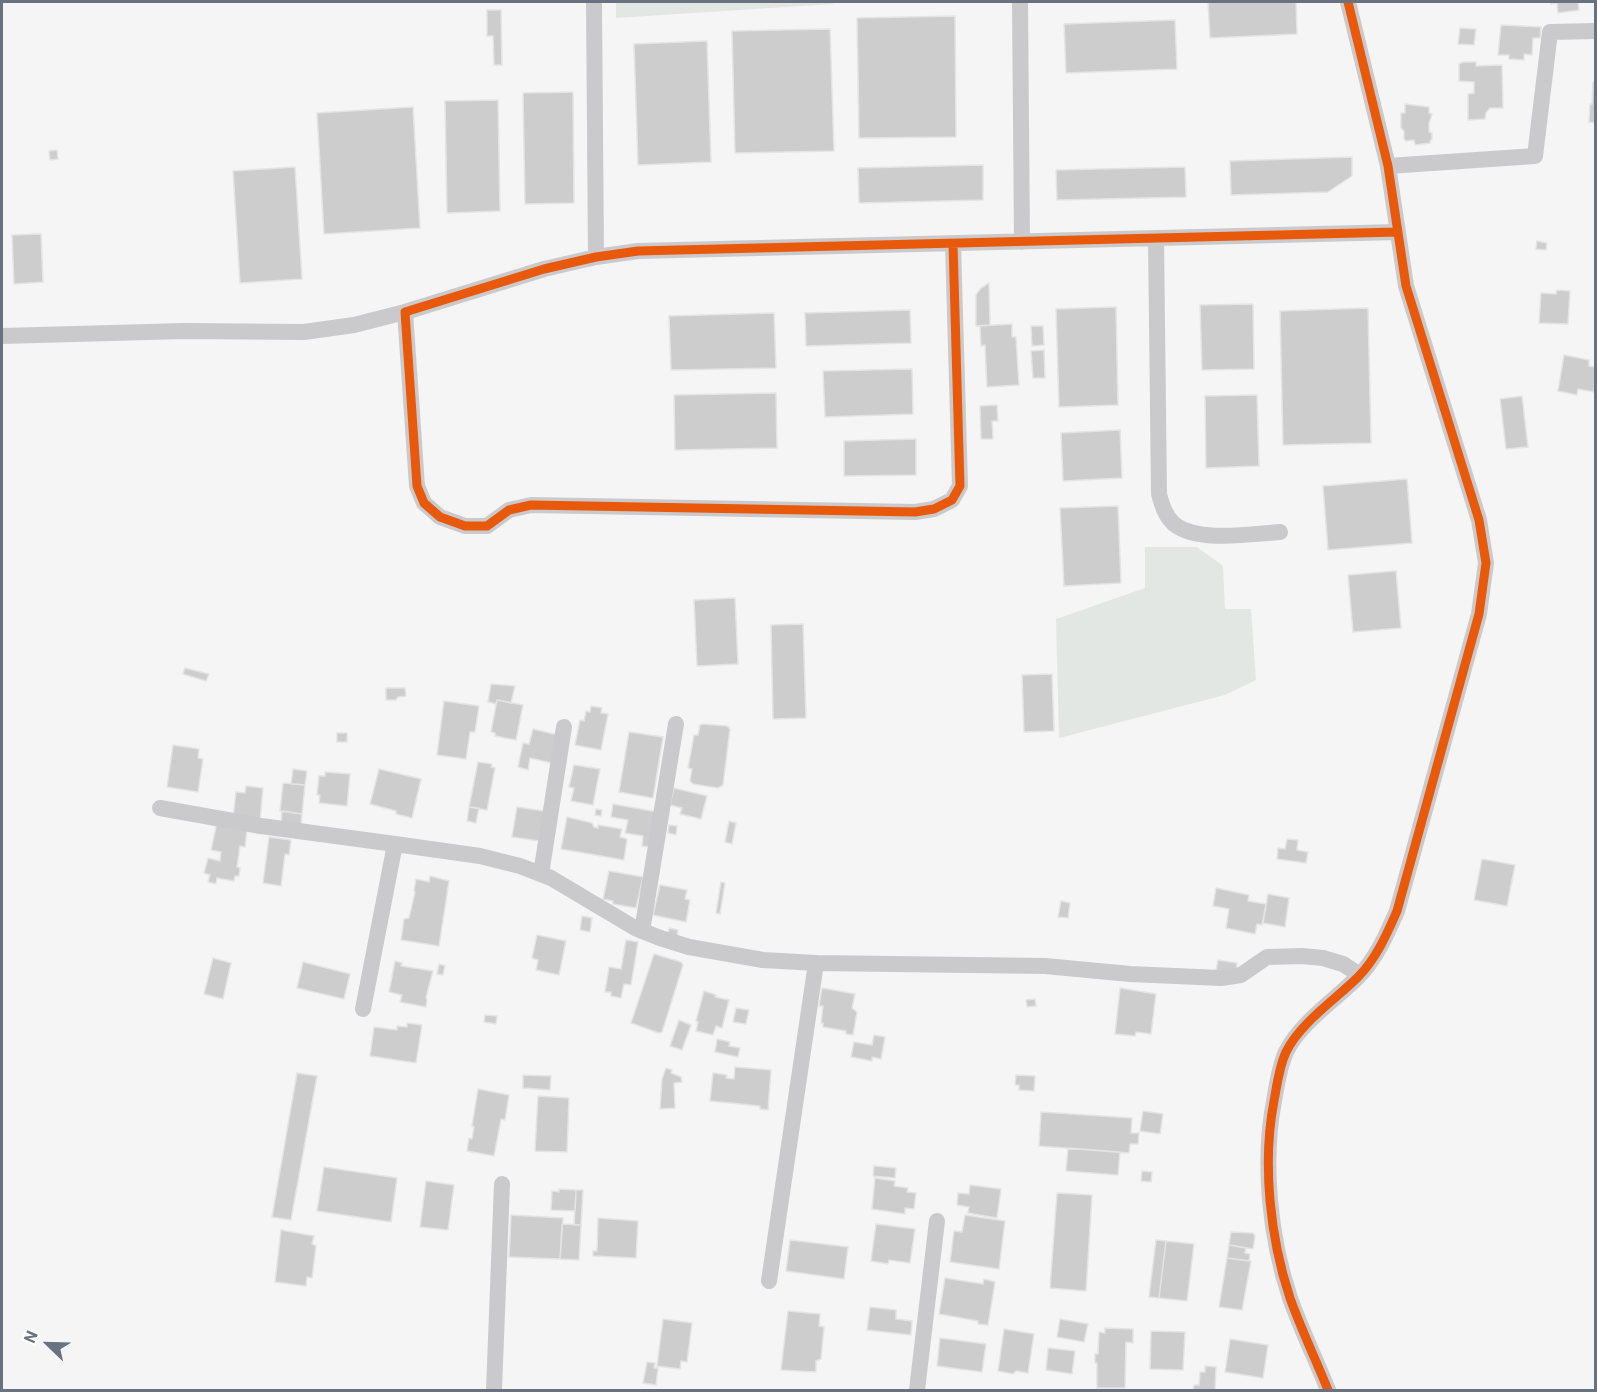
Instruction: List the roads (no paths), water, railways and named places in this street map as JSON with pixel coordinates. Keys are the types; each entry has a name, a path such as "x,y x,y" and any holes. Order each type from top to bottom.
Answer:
{"street":[{"path":"594,2 596,256"},
{"path":"1020,2 1022,242"},
{"path":"1328,1390 1290,1297 1273,1230 1268,1160 1271,1117 1278,1075 1286,1052 1305,1026 1360,975 1384,942 1397,911 1479,614 1486,563 1479,520 1406,286 1388,166 1348,2"},
{"path":"1388,166 1535,156 1550,32 1596,31"},
{"path":"2,336 184,331 304,332 354,325 405,312 544,269 596,256 638,251 1398,232"},
{"path":"1156,238 1159,494 1164,510 1173,524 1190,532 1209,536 1280,532"},
{"path":"405,312 417,486 423,502 440,517 465,526 487,526 509,510 531,505 915,512 934,509 952,500 960,486 953,243"},
{"path":"642,931 676,724"},
{"path":"541,874 564,727"},
{"path":"160,808 261,826 480,856 520,866 551,878 642,931 660,938 699,949 763,960 816,963 1045,966 1130,974 1221,978 1241,975 1267,957 1302,956 1323,958 1343,964 1360,975"},
{"path":"363,1009 395,844"},
{"path":"769,1281 816,963"},
{"path":"494,1390 502,1184"},
{"path":"917,1390 937,1221"}]}
